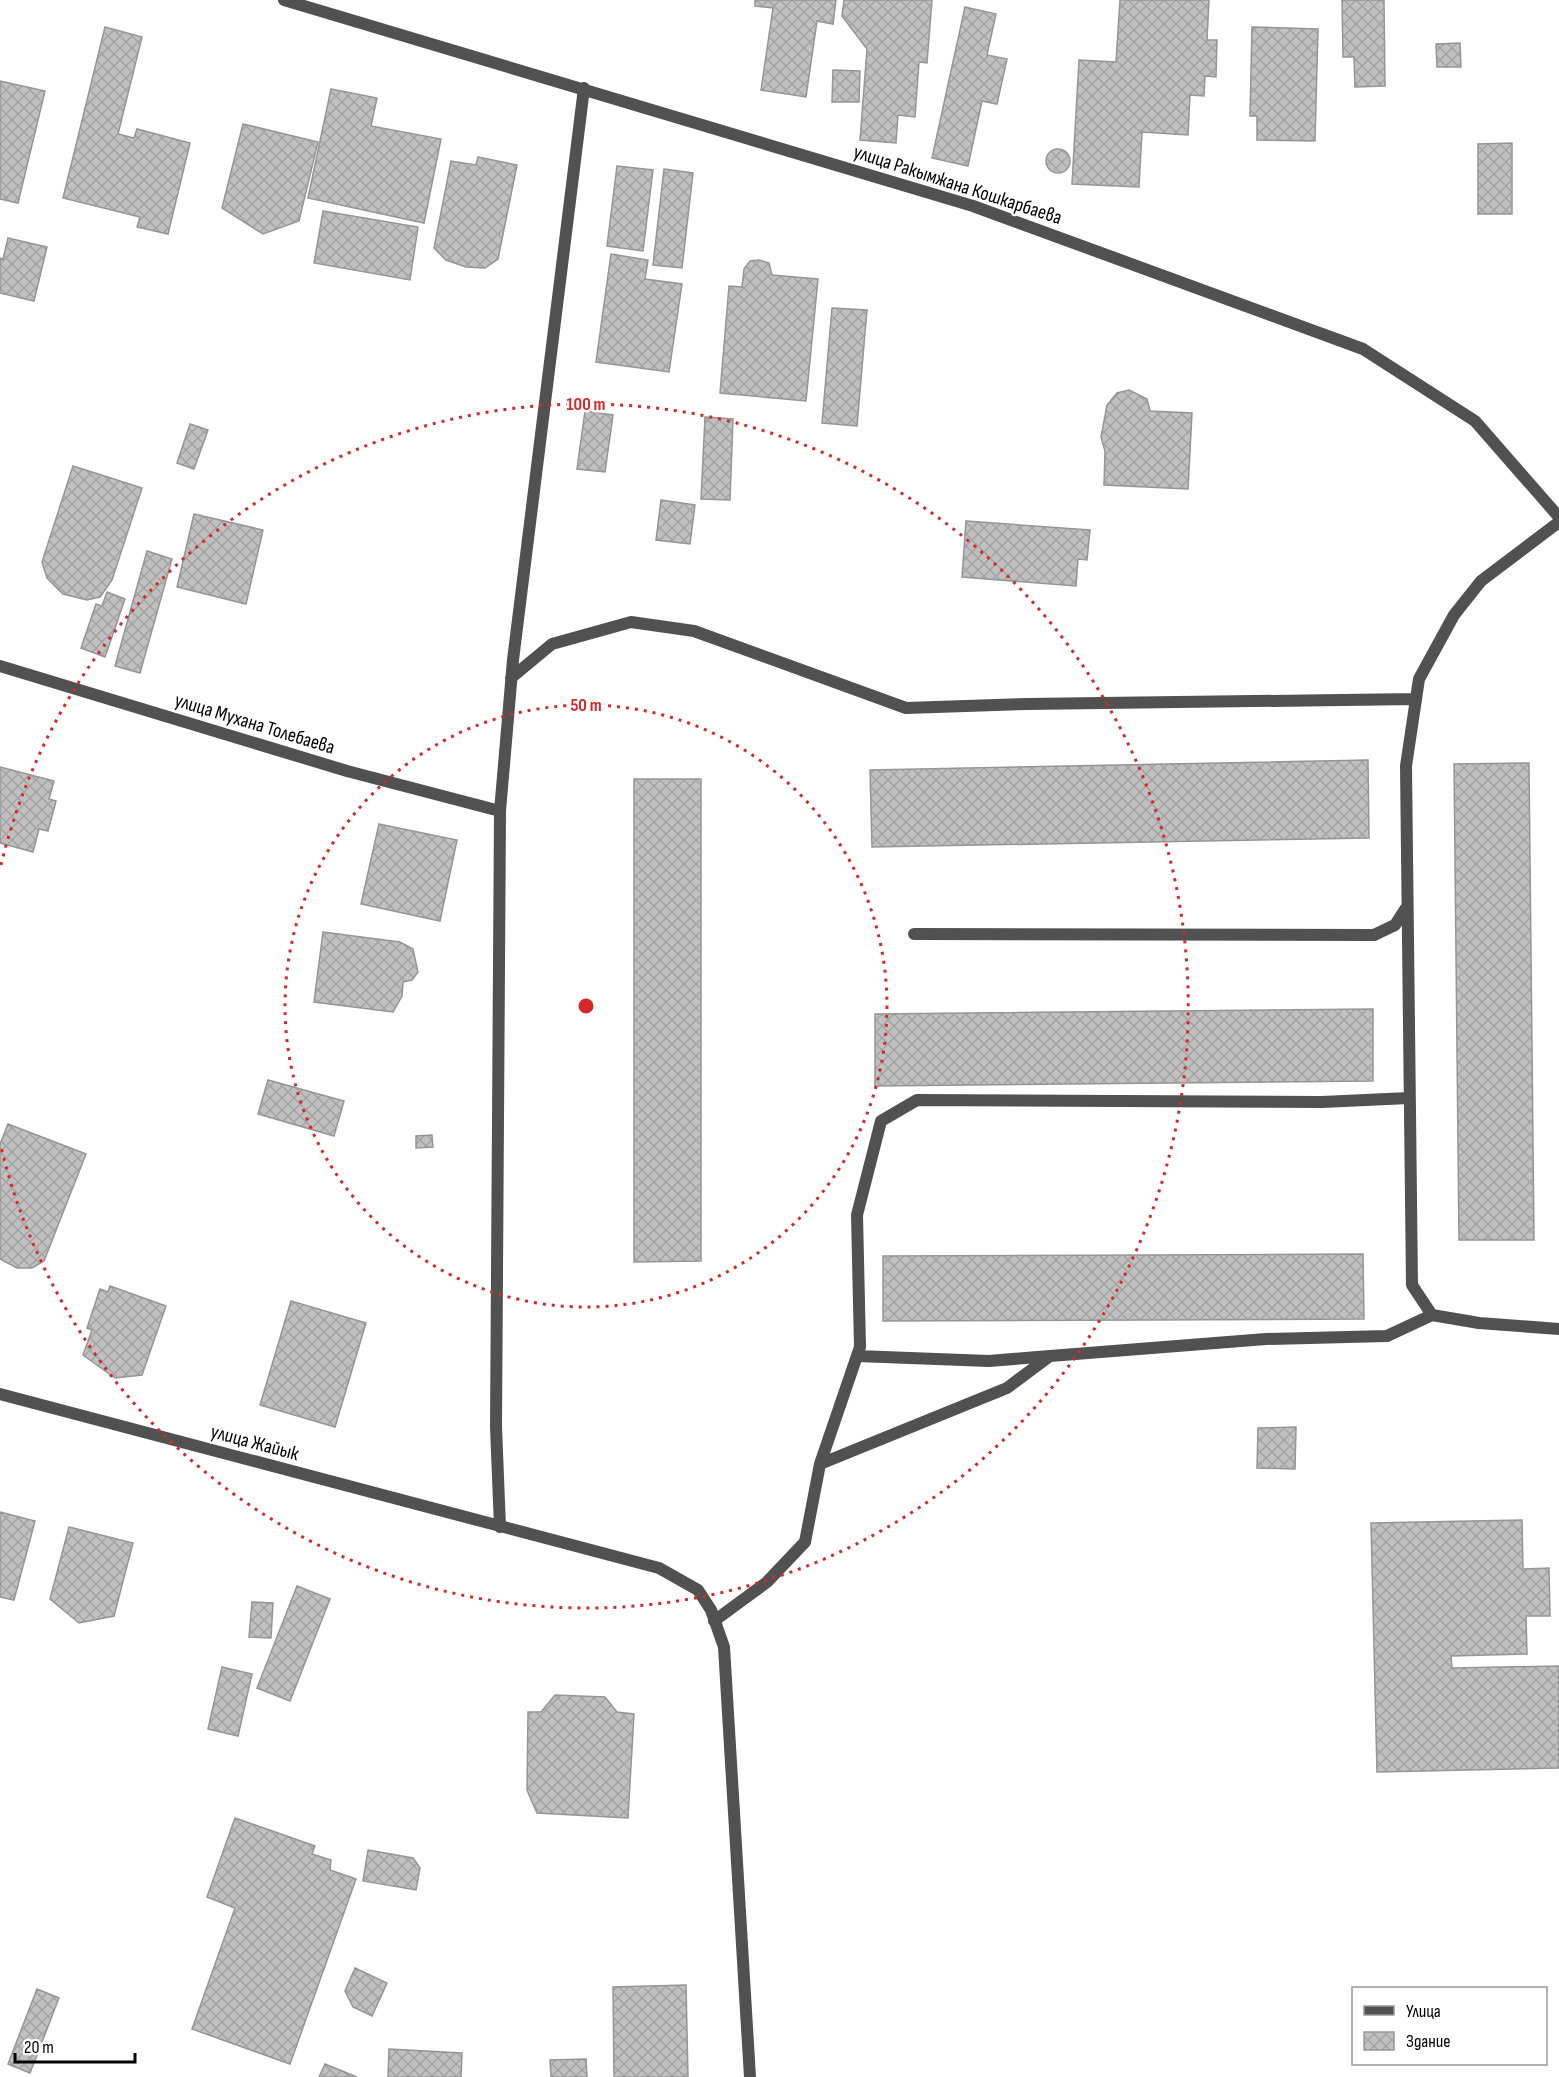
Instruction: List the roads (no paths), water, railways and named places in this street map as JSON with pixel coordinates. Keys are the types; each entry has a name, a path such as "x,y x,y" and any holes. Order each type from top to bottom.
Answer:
{"street":[{"name":"улица Ракымжана Кошкарбаева","path":"284,0 973,206 1363,349 1475,421 1559,517"},
{"path":"500,1527 496,1427 500,811 511,678 584,88"},
{"path":"1432,1315 1412,1285 1406,766 1419,679 1454,615 1481,581 1559,522"},
{"path":"511,678 552,644 631,622 694,631 906,708 1027,704 1416,699"},
{"name":"улица Мухана Толебаева","path":"0,666 347,771 500,811"},
{"path":"914,934 1374,935 1395,925 1406,907"},
{"path":"714,1621 767,1582 805,1542 820,1464 857,1356 860,1335 857,1215 881,1121 917,1100 1322,1102 1409,1098"},
{"path":"857,1356 989,1360 1266,1339 1387,1336 1432,1315 1479,1323 1559,1329"},
{"path":"820,1464 1007,1388 1050,1356"},
{"name":"улица Жайык","path":"0,1395 659,1568 698,1590 711,1610 724,1647 750,2077"}]}
